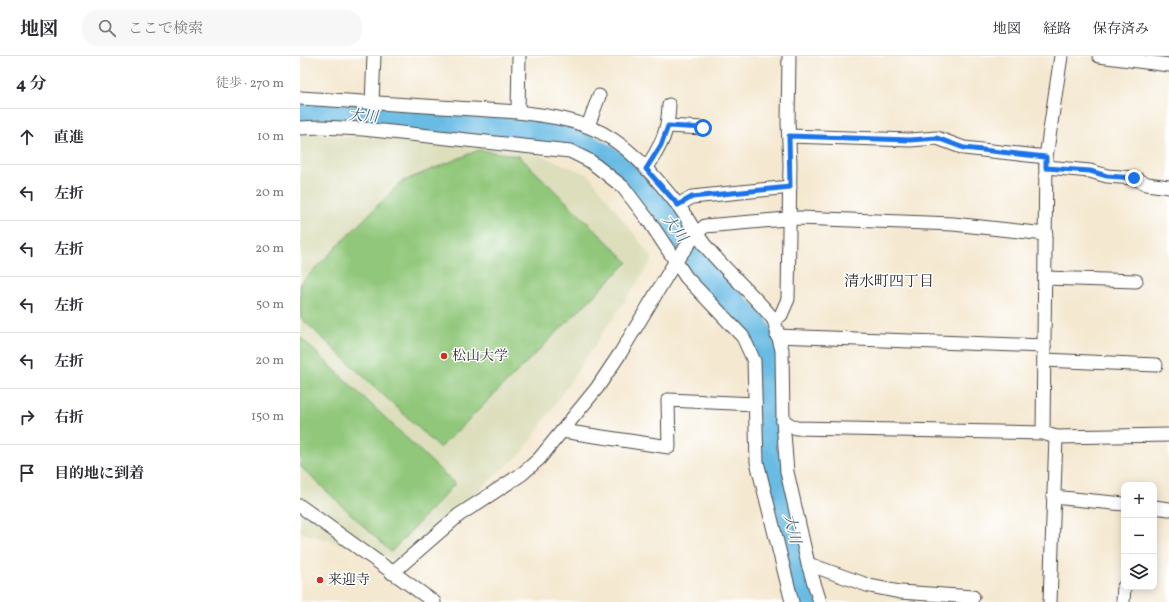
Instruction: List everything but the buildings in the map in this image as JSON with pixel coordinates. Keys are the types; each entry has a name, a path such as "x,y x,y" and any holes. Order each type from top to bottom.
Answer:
{"street":[{"path":"372,102 374,56"},
{"path":"518,112 519,56"},
{"path":"774,320 781,316 788,299 790,219 788,123 789,56"},
{"path":"1050,602 1053,497 1044,360 1046,162 1062,56"},
{"path":"1099,56 1169,65"},
{"path":"588,126 599,96"},
{"path":"300,98 518,112 541,115 588,126 612,138 631,153 678,205 693,237 774,320 777,336 782,350 783,422 787,472 808,564 820,602"},
{"path":"646,169 661,145 668,126 669,105"},
{"path":"300,128 320,126 363,128 570,151 590,162 623,187 677,260 689,281 743,337 754,361 757,462 792,602"},
{"path":"668,126 703,128"},
{"path":"789,136 910,140 937,138 964,148 1046,162 1107,176 1134,178 1147,184 1169,187"},
{"path":"678,205 692,197 790,187"},
{"path":"392,573 459,515 522,474 539,459 597,388 622,352 677,260 693,237 705,226 790,219 953,224 1046,234"},
{"path":"1045,278 1136,282"},
{"path":"777,336 1044,346"},
{"path":"1044,360 1156,365"},
{"path":"562,432 669,446 668,400 755,404"},
{"path":"783,422 796,428 1050,435 1169,435"},
{"path":"1053,497 1121,504"},
{"path":"300,506 434,602"},
{"path":"1157,507 1169,509"},
{"path":"808,564 870,586 900,592 967,598"},
{"path":"1123,602 1124,590"}],"shaded area":[{"name":"松山大学","path":"312,134 526,150 589,175 653,259 522,453 396,560 300,532 300,135"}],"green space":[{"path":"479,150 519,156 628,262 440,448 300,317 300,284 401,182"},
{"path":"300,337 455,484 391,552 300,466"}],"waterway":[{"name":"大川","path":"300,113 441,122 569,137 617,165 668,220 721,292 754,325 770,354 770,432 775,463 809,602"}],"place":[{"name":"松山大学","path":"444,356"},
{"name":"来迎寺","path":"320,580"}],"district":[{"name":"清水町四丁目","path":"889,282"}],"route":[{"path":"703,128 668,126 661,145 646,169 678,205 692,197 790,187 789,136 910,140 937,138 964,148 1046,157 1046,168 1090,171 1107,176 1134,178"}]}
